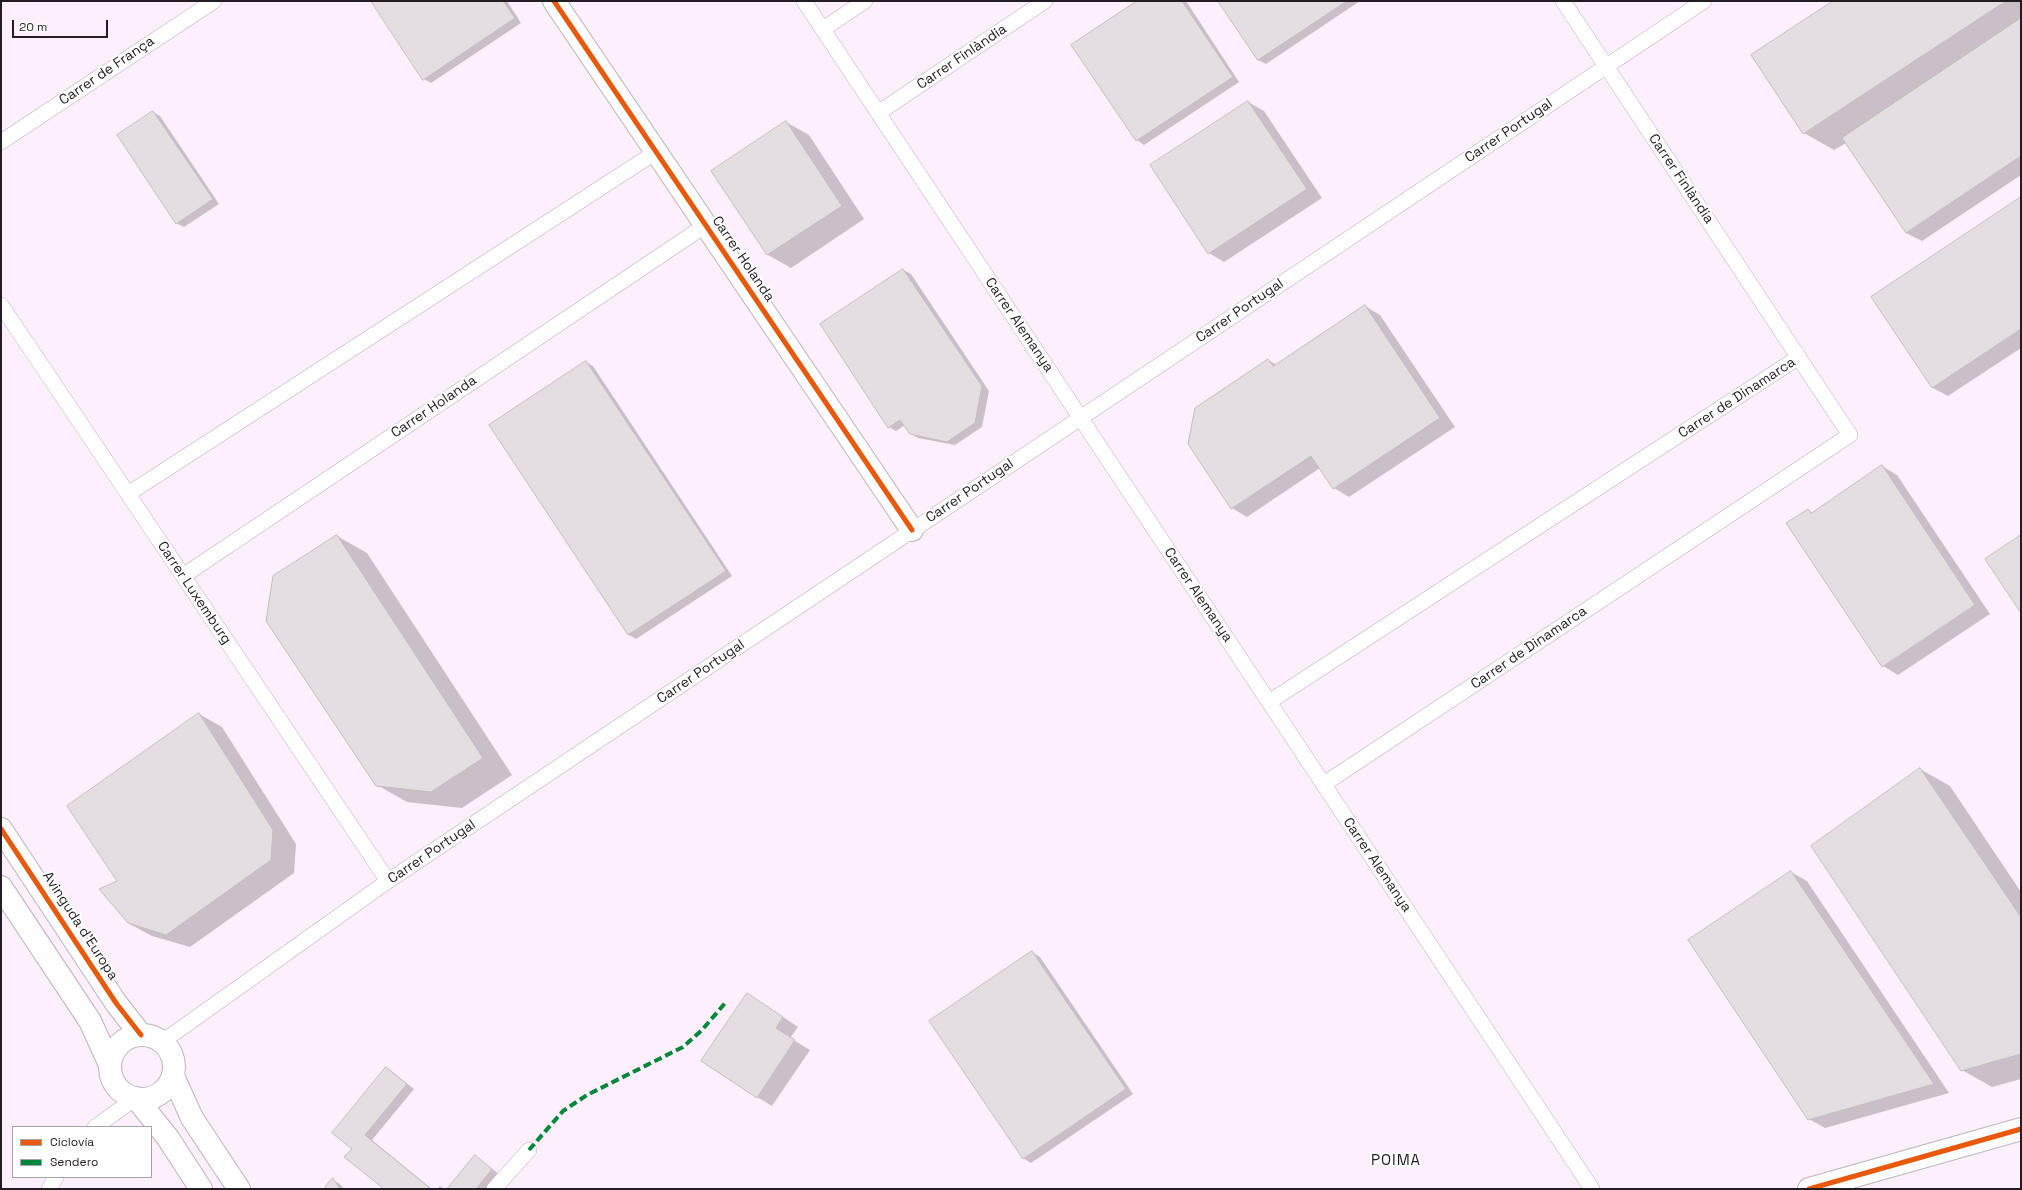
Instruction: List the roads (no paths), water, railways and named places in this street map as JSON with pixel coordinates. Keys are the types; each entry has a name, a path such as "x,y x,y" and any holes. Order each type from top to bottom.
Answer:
{"street":[{"name":"Carrer Holanda","path":"554,1 912,530"},
{"name":"Avinguda d'Europa","path":"1,829 116,1003 141,1035"},
{"path":"1,887 90,1021 110,1065 114,1083 128,1095 145,1099 158,1094 169,1085 173,1076 173,1057 162,1042 156,1038 141,1035 132,1036 117,1048 110,1065"},
{"path":"173,1076 192,1118 239,1189"},
{"path":"136,1098 168,1138 201,1189"},
{"path":"1809,1189 2021,1129"}],"lane":[{"name":"Carrer de França","path":"1,142 214,1"},
{"name":"Carrer Alemanya","path":"804,1 1592,1189"},
{"path":"823,29 866,1"},
{"name":"Carrer Finlàndia","path":"878,113 1046,1"},
{"name":"Carrer Finlàndia","path":"1563,1 1799,357"},
{"name":"Carrer Portugal","path":"162,1042 388,881 1704,1"},
{"path":"128,494 656,152"},
{"name":"Carrer Holanda","path":"183,576 706,225"},
{"name":"Carrer Luxemburg","path":"1,305 388,881"},
{"name":"Carrer de Dinamarca","path":"1269,702 1799,357 1850,435 1324,784"},
{"path":"96,1126 136,1098"},
{"path":"494,1189 529,1150"},
{"path":"49,1189 55,1178"}],"district":[{"name":"POIMA","path":"1396,1161"}]}
